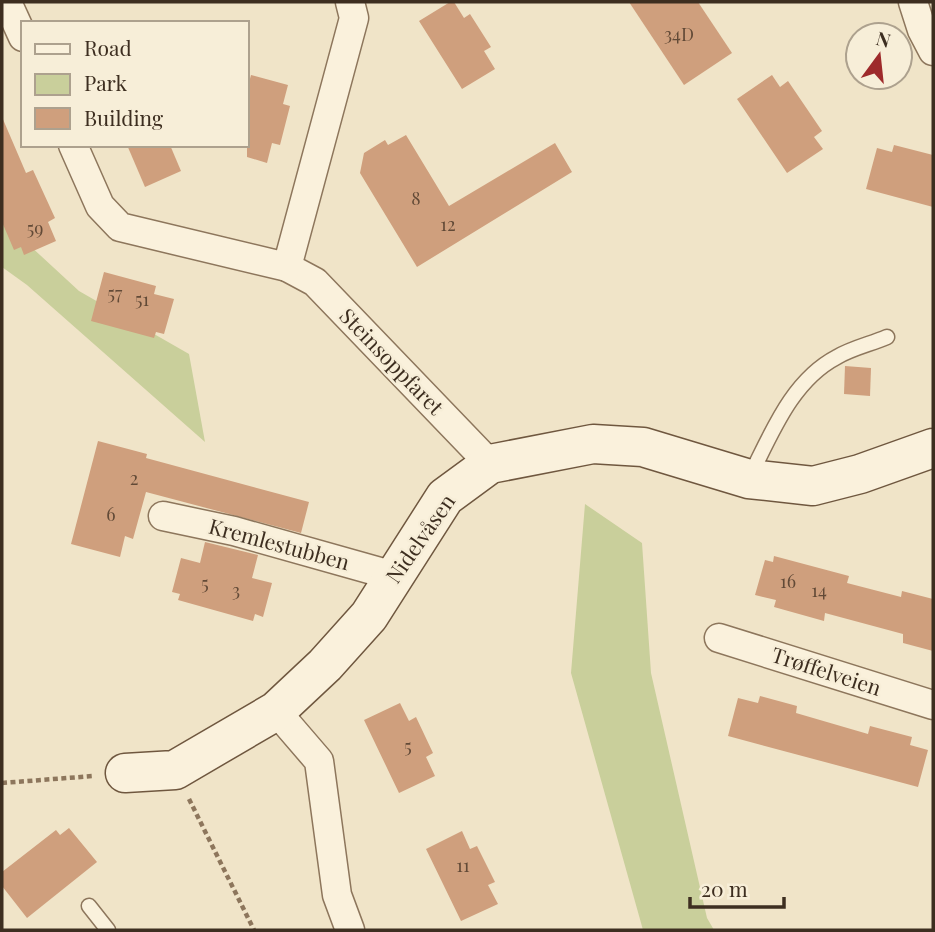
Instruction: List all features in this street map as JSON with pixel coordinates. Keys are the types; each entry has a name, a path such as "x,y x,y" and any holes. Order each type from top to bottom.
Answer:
{"street":[{"path":"7,2 21,33"},
{"path":"287,267 354,18 350,2"},
{"path":"913,2 922,30 933,51"},
{"name":"Steinsoppfaret","path":"74,147 100,206 120,227 287,267 315,282 490,464"},
{"name":"Nidelvåsen","path":"125,773 175,770 276,711 369,616 445,497 490,464 593,444 643,447 749,479 813,486 860,474 933,448"},
{"name":"Kremlestubben","path":"163,516 234,531 394,576"},
{"name":"Trøffelveien","path":"719,638 933,705"},
{"path":"276,711 320,761 337,895 350,930"}],"lane":[{"path":"749,479 783,411 802,385 835,357 887,337"},
{"path":"89,906 108,930"}],"path":[{"path":"175,770 254,930"},
{"path":"2,783 125,773"}],"green space":[{"path":"2,220 79,291 189,354 205,442 27,285 2,267"},
{"path":"585,504 642,543 651,673 707,918 714,930 643,930 571,673"}],"building":[{"path":"454,2 464,18 470,14 491,47 484,51 495,69 462,89 419,21"},
{"path":"629,2 698,2 732,53 684,85"},
{"path":"251,75 288,85 283,104 290,106 280,145 272,143 267,163 247,157 248,86"},
{"path":"772,75 780,87 788,81 822,131 814,137 823,149 787,173 737,99"},
{"path":"2,117 26,173 33,170 55,218 48,222 56,241 24,255 21,247 14,250 2,222"},
{"path":"406,135 449,206 555,143 572,172 417,267 360,173 364,153 385,140 388,145"},
{"path":"894,145 933,155 933,207 866,189 877,148 892,152"},
{"path":"128,147 171,147 181,171 145,187"},
{"path":"104,272 156,286 154,294 174,299 164,334 156,332 154,338 91,321"},
{"path":"845,366 871,368 870,396 844,394"},
{"path":"98,441 147,454 146,458 309,502 301,533 146,492 133,539 125,536 120,557 71,544"},
{"path":"205,542 258,555 252,578 272,583 263,617 255,614 253,621 178,600 180,594 172,592 181,558 200,563"},
{"path":"774,556 849,576 847,583 901,597 902,591 933,599 933,651 903,643 903,634 825,613 824,621 774,607 776,600 755,595 765,560 773,562"},
{"path":"760,696 797,706 796,713 868,734 870,726 912,737 910,745 928,750 918,787 728,736 738,698 758,703"},
{"path":"400,703 409,721 416,717 433,753 426,757 435,776 399,793 364,720"},
{"path":"69,828 97,862 27,918 2,886 2,872 56,830 60,835"},
{"path":"462,831 470,849 477,846 495,882 488,885 498,904 461,921 426,849"}]}
